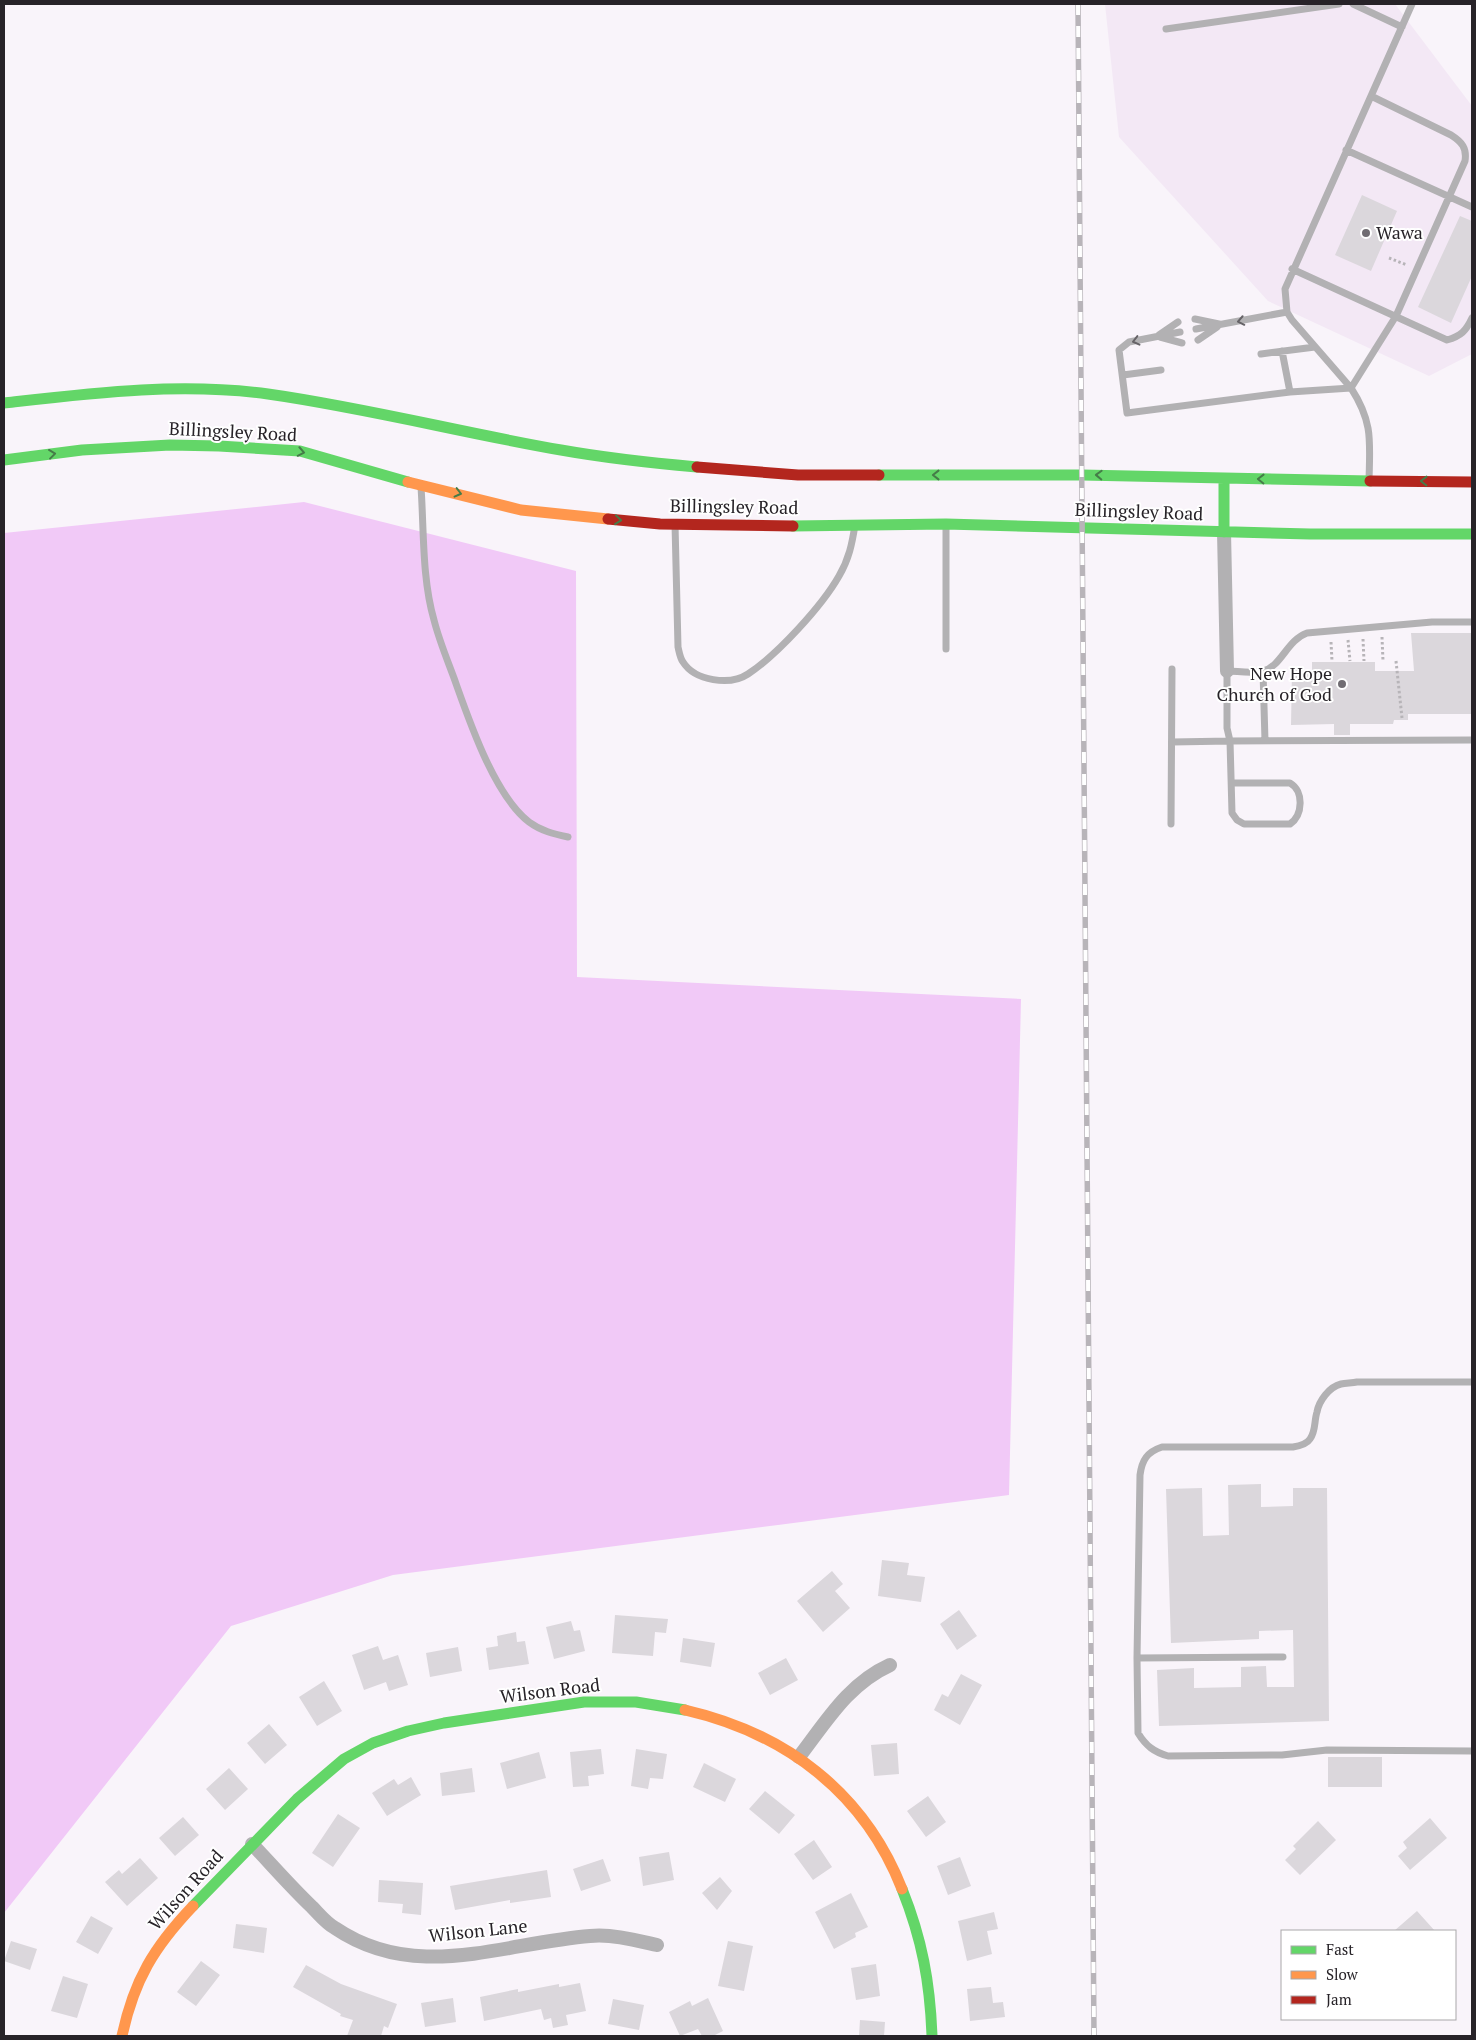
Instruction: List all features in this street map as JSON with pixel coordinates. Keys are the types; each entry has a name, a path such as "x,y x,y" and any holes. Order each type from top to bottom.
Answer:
{"main road":[{"name":"Billingsley Road","path":"4,403 106,391 192,388 267,394 417,420 562,450 709,468 798,475 1082,475 1472,482"},
{"name":"Billingsley Road","path":"4,460 92,450 170,445 300,451 521,510 675,524 752,526 946,524 1310,534 1472,534"},
{"path":"1224,478 1224,532"},
{"name":"Wilson Road","path":"122,2036 130,2002 140,1974 152,1954 177,1923 252,1844 312,1785 354,1752 394,1735 449,1722 597,1701 633,1702 697,1712 727,1721 762,1736 799,1757 837,1790 865,1823 884,1851 902,1887 915,1922 924,1955 932,2036"}],"street":[{"path":"1224,532 1227,671"},
{"path":"799,1757 845,1696 864,1679 890,1665"},
{"name":"Wilson Lane","path":"252,1844 333,1927 354,1939 402,1956 440,1957 591,1936 624,1937 658,1945"}],"lane":[{"path":"1166,29 1339,4"},
{"path":"1354,4 1402,27"},
{"path":"1369,481 1370,448 1367,418 1362,405 1351,388 1287,312 1285,289 1412,4"},
{"path":"1351,388 1396,316 1465,162 1466,152 1463,145 1451,134 1371,96"},
{"path":"1346,150 1472,207"},
{"path":"1292,270 1447,340 1458,337 1467,330 1472,318"},
{"path":"1196,329 1287,312"},
{"path":"1195,318 1222,324"},
{"path":"1157,337 1178,322"},
{"path":"1198,340 1222,324"},
{"path":"1180,332 1129,342 1120,350 1127,413 1290,392 1351,388"},
{"path":"1157,337 1182,343"},
{"path":"1261,354 1316,347"},
{"path":"1282,351 1290,392"},
{"path":"1122,375 1161,370"},
{"path":"421,484 426,568 433,620 469,718 496,779 512,803 529,822 545,832 568,837"},
{"path":"675,524 678,647 683,662 694,673 709,679 726,680 740,678 748,674 784,642 821,603 839,577 851,553 856,524"},
{"path":"946,524 946,649"},
{"path":"1232,783 1290,783 1299,791 1299,814 1296,820 1290,824 1244,824 1237,820 1232,813 1230,741 1227,728 1227,671 1263,671 1274,664 1299,636 1307,633 1432,622 1472,622"},
{"path":"1171,824 1172,669"},
{"path":"1263,671 1265,741"},
{"path":"1172,742 1472,740"},
{"path":"1472,1382 1357,1382 1341,1384 1332,1388 1323,1398 1317,1412 1315,1428 1310,1440 1293,1448 1172,1447 1153,1450 1142,1463 1140,1475 1137,1658 1138,1733 1143,1742 1158,1753 1168,1756 1282,1755 1327,1750 1472,1751"},
{"path":"1137,1658 1283,1656"}],"path":[{"path":"1389,258 1418,269"},
{"path":"1382,626 1383,661"},
{"path":"1362,628 1364,661"},
{"path":"1347,629 1350,661"},
{"path":"1331,630 1332,662"},
{"path":"1396,661 1402,718"}],"shaded area":[{"path":"1105,4 1395,4 1472,106 1472,354 1429,376 1268,301 1119,137"},
{"path":"304,502 576,571 577,977 1021,999 1009,1495 393,1575 231,1626 4,1913 4,533"}],"building":[{"name":"Wawa","path":"1362,195 1397,211 1371,271 1335,255"},
{"name":"Wawa","path":"1460,216 1472,221 1472,276 1451,323 1418,307"},
{"name":"New Hope Church of God","path":"1411,633 1472,633 1472,714 1408,714 1408,720 1394,720 1393,724 1350,724 1350,735 1334,735 1334,724 1291,725 1292,670 1312,671 1312,662 1375,662 1375,671 1414,671"},
{"path":"1261,1484 1261,1507 1293,1506 1293,1488 1327,1488 1329,1721 1159,1726 1157,1670 1194,1668 1194,1688 1241,1687 1241,1667 1266,1666 1267,1687 1294,1687 1293,1630 1259,1631 1259,1639 1171,1643 1166,1489 1202,1488 1203,1536 1229,1535 1228,1485"},
{"path":"882,1560 909,1563 907,1575 925,1577 921,1602 878,1596"},
{"path":"832,1571 843,1584 835,1591 850,1608 823,1632 797,1601"},
{"path":"959,1610 977,1636 957,1650 940,1624"},
{"path":"615,1615 668,1619 666,1633 655,1632 653,1656 612,1653"},
{"path":"571,1621 574,1631 580,1630 585,1651 554,1659 546,1627"},
{"path":"516,1632 517,1642 525,1641 529,1664 489,1670 486,1648 498,1646 497,1636"},
{"path":"683,1638 715,1643 711,1667 680,1662"},
{"path":"378,1646 383,1660 398,1655 408,1685 389,1691 386,1682 364,1690 352,1655"},
{"path":"458,1647 462,1671 430,1677 426,1653"},
{"path":"786,1658 798,1680 770,1695 758,1673"},
{"path":"961,1674 982,1685 960,1725 934,1710 942,1694 948,1697"},
{"path":"324,1681 342,1711 317,1726 299,1697"},
{"path":"269,1724 287,1745 265,1764 247,1743"},
{"path":"897,1743 899,1774 874,1776 871,1745"},
{"path":"601,1749 604,1774 588,1776 589,1786 573,1787 570,1752"},
{"path":"636,1749 667,1754 663,1779 650,1778 648,1789 631,1786"},
{"path":"539,1752 546,1778 507,1789 500,1763"},
{"path":"1328,1757 1382,1757 1382,1787 1328,1787"},
{"path":"704,1763 736,1779 725,1802 693,1787"},
{"path":"229,1768 248,1789 225,1810 206,1789"},
{"path":"472,1768 475,1792 442,1796 440,1773"},
{"path":"411,1777 421,1795 387,1816 372,1793 394,1779 398,1785"},
{"path":"765,1791 795,1815 779,1834 749,1809"},
{"path":"928,1796 946,1822 926,1837 907,1811"},
{"path":"338,1814 360,1828 333,1867 312,1853"},
{"path":"183,1817 199,1835 175,1856 159,1838"},
{"path":"1430,1818 1447,1838 1410,1870 1398,1856 1407,1848 1403,1842"},
{"path":"1318,1821 1336,1840 1300,1875 1285,1860 1296,1849 1293,1846"},
{"path":"814,1840 832,1867 813,1880 794,1854"},
{"path":"669,1852 674,1880 643,1886 639,1857"},
{"path":"960,1857 971,1886 948,1895 937,1866"},
{"path":"140,1858 158,1878 127,1906 105,1882 119,1870 122,1874"},
{"path":"603,1859 611,1881 581,1891 573,1869"},
{"path":"547,1870 551,1897 510,1903 510,1900 455,1910 450,1886"},
{"path":"720,1877 732,1891 717,1910 702,1893"},
{"path":"379,1880 423,1883 421,1915 402,1913 403,1904 378,1902"},
{"path":"851,1893 868,1927 855,1933 856,1937 834,1949 815,1912"},
{"path":"1417,1911 1434,1930 1395,1930"},
{"path":"994,1912 998,1929 987,1931 992,1954 967,1961 958,1921"},
{"path":"91,1916 113,1928 98,1954 76,1942"},
{"path":"236,1924 267,1928 264,1953 233,1948"},
{"path":"11,1941 37,1949 30,1970 4,1961"},
{"path":"728,1941 753,1946 744,1991 718,1986"},
{"path":"201,1961 220,1975 196,2006 177,1992"},
{"path":"876,1964 880,1996 856,2000 851,1968"},
{"path":"306,1965 341,1984 397,2004 388,2028 384,2026 381,2036 347,2036 353,2020 340,2016 341,2014 293,1987"},
{"path":"63,1976 88,1984 77,2018 51,2011"},
{"path":"580,1983 586,2011 566,2015 568,2025 553,2028 551,2018 544,2020 541,2009 484,2021 480,1997 518,1989 518,1992 559,1984 559,1987"},
{"path":"991,1987 993,2003 1003,2002 1005,2017 970,2021 967,1989"},
{"path":"453,1998 456,2022 425,2027 421,2003"},
{"path":"708,1998 723,2031 713,2036 702,2036 698,2029 680,2036 669,2012 690,2001 692,2006"},
{"path":"613,1999 644,2005 639,2030 608,2024"},
{"path":"860,2020 885,2022 884,2036 859,2036"}],"railway":[{"path":"1078,4 1094,2036"}],"traffic: fast":[{"path":"4,403 136,390 202,389 268,394 342,406 578,453 697,467"},
{"path":"4,460 82,450 170,445 219,446 300,451 408,482"},
{"path":"879,475 1082,475 1370,481"},
{"path":"1224,478 1224,532"},
{"path":"793,526 946,524 1310,534 1472,534"},
{"path":"193,1906 297,1799 344,1759 373,1743 408,1731 444,1723 584,1702 636,1702 685,1710"},
{"path":"902,1889 915,1925 924,1961 932,2036"}],"traffic: slow":[{"path":"408,482 521,510 608,519"},
{"path":"685,1710 721,1720 756,1734 788,1751 817,1772 843,1796 866,1823 886,1854 902,1889"},
{"path":"122,2036 133,1998 147,1965 167,1936 193,1906"}],"traffic: jam":[{"path":"697,467 798,475 879,475"},
{"path":"1370,481 1472,482"},
{"path":"608,519 660,524 793,526"}],"place":[{"name":"Wawa","path":"1366,233"},
{"name":"New Hope Church of God","path":"1342,684"}]}
